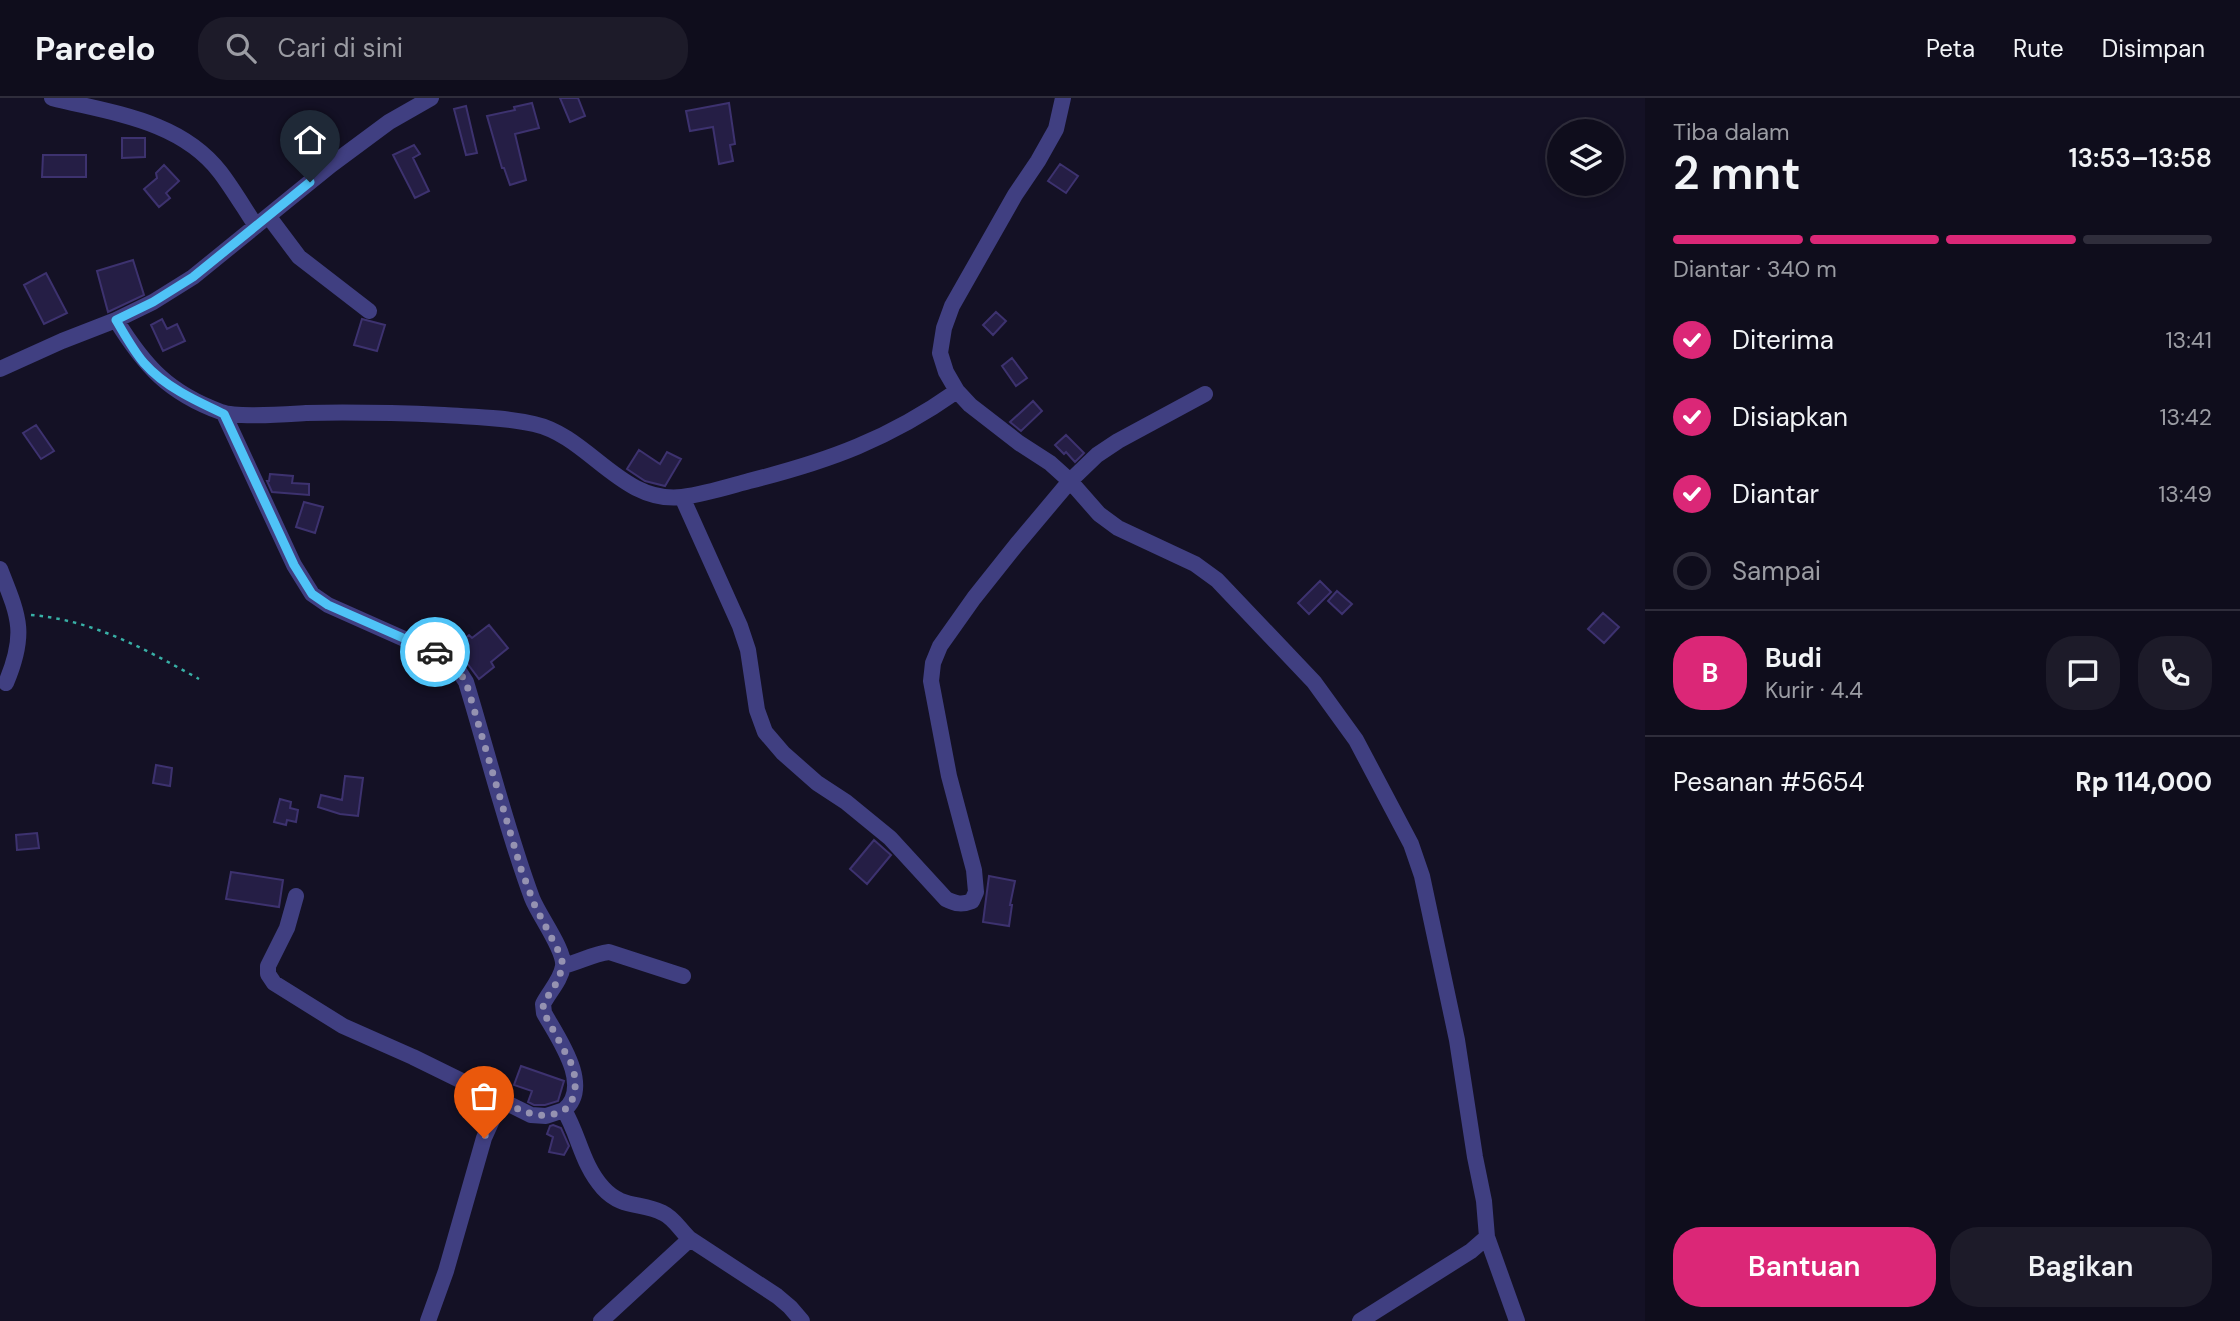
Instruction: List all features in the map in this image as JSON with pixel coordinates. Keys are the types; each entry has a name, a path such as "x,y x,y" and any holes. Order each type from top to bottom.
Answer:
{"street":[{"path":"52,98 123,114 165,128 195,146 262,221 299,257 369,311"},
{"path":"0,369 116,320 153,302 193,277 331,165 389,122 431,98"},
{"path":"1063,98 1056,129 952,306 944,328 940,353 946,372 957,391 970,405 1050,463 1099,514 1118,528 1195,564 1217,580 1314,682 1356,740 1410,844 1422,876 1457,1040 1488,1237 1517,1321"},
{"path":"116,320 144,363 158,377 188,397 224,414 414,414 501,418 536,424 566,438 631,486 658,497 682,497 821,462 862,446 925,413 957,391"},
{"path":"682,497 740,626 748,650 757,710 765,732 783,753 817,783 856,809 890,838 946,899 965,904 972,901 976,892 974,870 939,729 931,681 933,663 945,638 974,598 1070,481 1097,455 1118,441 1205,394"},
{"path":"224,414 288,553 312,594 328,605 447,658 466,682 521,869 535,906 556,944 563,966 557,982 543,1004 544,1013 571,1063 576,1083 571,1105 552,1115 540,1116 506,1104 413,1057 343,1026 274,983 268,974 268,966 287,928 296,896"},
{"path":"0,569 17,614 19,644 6,683"},
{"path":"563,966 609,952 683,976"},
{"path":"428,1321 446,1271 484,1138 493,1118 506,1104"},
{"path":"564,1110 575,1130 588,1167 604,1189 626,1204 663,1213 671,1218 690,1239 777,1296 802,1321"},
{"path":"1360,1321 1471,1251 1488,1237"},
{"path":"601,1321 690,1239"}],"path":[{"path":"17,614 56,617 81,623 138,646 199,679"}],"building":[{"path":"560,98 578,98 585,116 570,122"},
{"path":"532,103 539,128 515,134 526,180 510,185 502,168 487,116"},
{"path":"729,103 735,144 730,145 733,161 719,164 713,127 690,131 686,111"},
{"path":"466,106 477,153 466,155 454,109"},
{"path":"122,138 145,138 145,157 122,158"},
{"path":"414,145 420,154 413,158 429,191 415,198 393,155"},
{"path":"43,155 86,155 86,177 42,177"},
{"path":"1060,164 1078,176 1066,193 1048,181"},
{"path":"164,165 179,181 166,193 170,198 159,207 144,189 157,178 156,173"},
{"path":"133,260 144,295 108,312 97,271"},
{"path":"46,273 67,313 44,324 24,285"},
{"path":"996,312 1006,321 993,335 983,325"},
{"path":"162,319 167,329 177,324 185,341 163,351 151,325"},
{"path":"362,319 385,325 377,351 354,345"},
{"path":"1012,358 1027,378 1016,386 1002,366"},
{"path":"1033,401 1042,411 1021,431 1010,422"},
{"path":"36,425 54,451 41,459 23,433"},
{"path":"1066,435 1084,453 1075,462 1055,445"},
{"path":"639,450 660,464 667,452 681,459 665,486 645,481 627,469"},
{"path":"270,474 293,476 292,483 309,484 309,495 272,492 267,481"},
{"path":"304,502 323,507 315,533 296,527"},
{"path":"1320,581 1331,592 1309,614 1298,603"},
{"path":"1337,591 1352,604 1342,614 1328,601"},
{"path":"1603,613 1619,627 1604,643 1588,629"},
{"path":"489,625 508,648 491,662 494,667 479,679 455,647 469,635 472,638"},
{"path":"156,765 172,768 170,786 153,783"},
{"path":"345,776 363,778 358,816 318,807 321,795 342,800"},
{"path":"280,799 291,802 290,808 298,810 296,822 287,820 286,825 274,822"},
{"path":"37,833 39,848 17,850 16,835"},
{"path":"874,840 891,855 867,884 850,869"},
{"path":"231,872 283,880 279,907 226,899"},
{"path":"989,876 1015,881 1009,926 983,922"},
{"path":"521,1066 564,1081 558,1101 545,1105 528,1102 532,1091 514,1085"},
{"path":"553,1125 561,1128 569,1146 564,1155 549,1152 553,1137 547,1134"}],"way so far":[{"path":"435,652 453,663 466,682 521,869 535,906 561,956 563,966 557,982 543,1004 544,1013 571,1063 576,1083 571,1105 552,1115 531,1115 506,1104 493,1118 484,1138"}],"route":[{"path":"310,182 193,277 153,302 116,320 144,363 158,377 188,397 224,414 285,548 312,594 328,605 435,652"}]}
